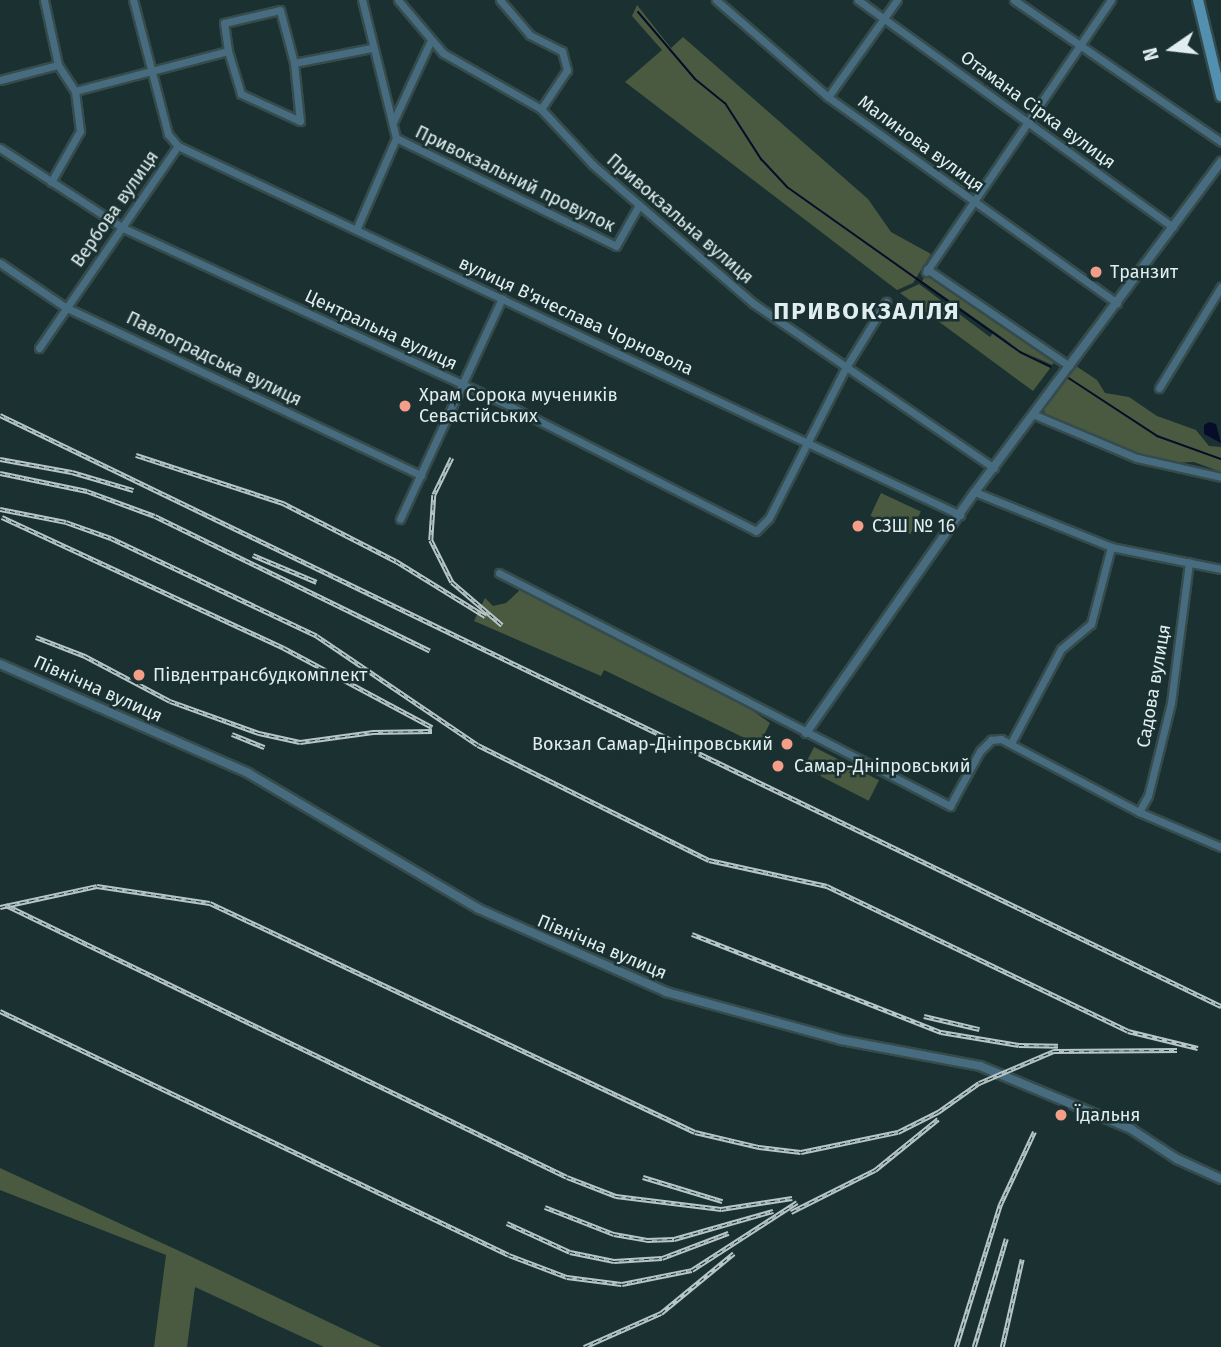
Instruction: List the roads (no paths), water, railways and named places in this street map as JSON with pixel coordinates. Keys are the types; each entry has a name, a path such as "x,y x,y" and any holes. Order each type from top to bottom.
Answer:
{"main road":[{"path":"1198,0 1221,96"}],"street":[{"path":"44,0 58,65 75,90 80,131 51,181"},
{"name":"Вербова вулиця","path":"39,348 178,146 169,134 134,0"},
{"path":"356,230 396,138 394,121 372,48 362,0"},
{"name":"Привокзальна вулиця","path":"398,0 430,42 541,109 593,165 753,303 845,369 994,468"},
{"path":"500,0 530,35 562,51 567,70 541,109"},
{"name":"Малинова вулиця","path":"716,0 828,97 1117,303"},
{"name":"Отамана Сірка вулиця","path":"858,0 1173,227"},
{"path":"828,97 897,0"},
{"path":"1014,0 1078,47 1218,140"},
{"path":"1070,365 926,270 1111,0"},
{"path":"280,10 294,63 300,121 242,94 228,51 224,23 280,10"},
{"path":"394,121 430,42"},
{"path":"294,63 372,48"},
{"path":"75,90 228,51"},
{"path":"0,80 58,65"},
{"name":"Привокзальний провулок","path":"396,138 616,246 639,205"},
{"name":"вулиця В'ячеслава Чорновола","path":"178,146 960,515"},
{"name":"Центральна вулиця","path":"0,148 123,228 462,384 756,531 769,518 805,442"},
{"path":"806,733 975,492 1221,162"},
{"name":"Павлоградська вулиця","path":"0,262 65,307 421,475"},
{"path":"1159,388 1221,287"},
{"path":"400,519 502,298"},
{"path":"805,442 886,302"},
{"path":"1035,415 1137,458 1221,477"},
{"path":"975,492 1111,547 1221,569"},
{"path":"1011,743 1061,649 1091,624 1111,547"},
{"name":"Садова вулиця","path":"1139,812 1148,796 1171,703 1189,562"},
{"path":"499,573 950,806 980,751 991,740 1011,743 1139,812 1221,847"},
{"name":"Північна вулиця","path":"0,664 248,774 478,909 654,987 841,1040 980,1066 1131,1129 1177,1158 1221,1179"}],"water":[{"path":"1209,422 1216,424 1221,443 1204,434 1204,425"}],"waterway":[{"path":"638,12 695,79 725,103 761,159 787,187 1020,352 1051,367"},
{"path":"1067,377 1157,436 1221,459"}],"railway":[{"path":"0,415 1221,1006"},
{"path":"136,455 283,503 396,561 485,616"},
{"path":"452,458 434,495 431,540 452,582 502,625"},
{"path":"0,459 72,472 133,490"},
{"path":"0,473 87,491 155,516 430,651"},
{"path":"0,509 66,522 111,538 317,636 478,745 709,860 827,886 1128,1031 1198,1048"},
{"path":"2,517 284,648 432,727"},
{"path":"253,555 317,582"},
{"path":"36,637 85,656 170,701 259,733 300,742 373,732 432,731"},
{"path":"232,734 264,747"},
{"path":"0,907 97,886 210,903 695,1132 759,1147 801,1152 898,1132 938,1112 979,1083 1054,1051 1177,1050"},
{"path":"6,905 567,1177 616,1196 721,1209 792,1198"},
{"path":"692,934 941,1032 1019,1045 1058,1046"},
{"path":"0,1011 509,1255 567,1277 622,1284 692,1270 797,1202"},
{"path":"924,1016 979,1029"},
{"path":"791,1212 875,1170 938,1119"},
{"path":"956,1347 1000,1205 1034,1132"},
{"path":"643,1177 722,1201"},
{"path":"545,1207 614,1234 647,1240 674,1239 773,1211"},
{"path":"507,1223 570,1252 614,1261 662,1258 728,1233"},
{"path":"974,1347 1006,1239"},
{"path":"584,1347 661,1313 734,1253"},
{"path":"1002,1347 1022,1259"}],"place":[{"name":"Транзит","path":"1096,272"},
{"name":"Храм Сорока мучеників Севастійських","path":"405,406"},
{"name":"СЗШ № 16","path":"858,526"},
{"name":"Південтрансбудкомплект","path":"139,675"},
{"name":"Вокзал Самар-Дніпровський","path":"787,744"},
{"name":"Самар-Дніпровський","path":"778,766"},
{"name":"Їдальня","path":"1061,1115"}],"district":[{"name":"ПРИВОКЗАЛЛЯ","path":"867,312"}]}
